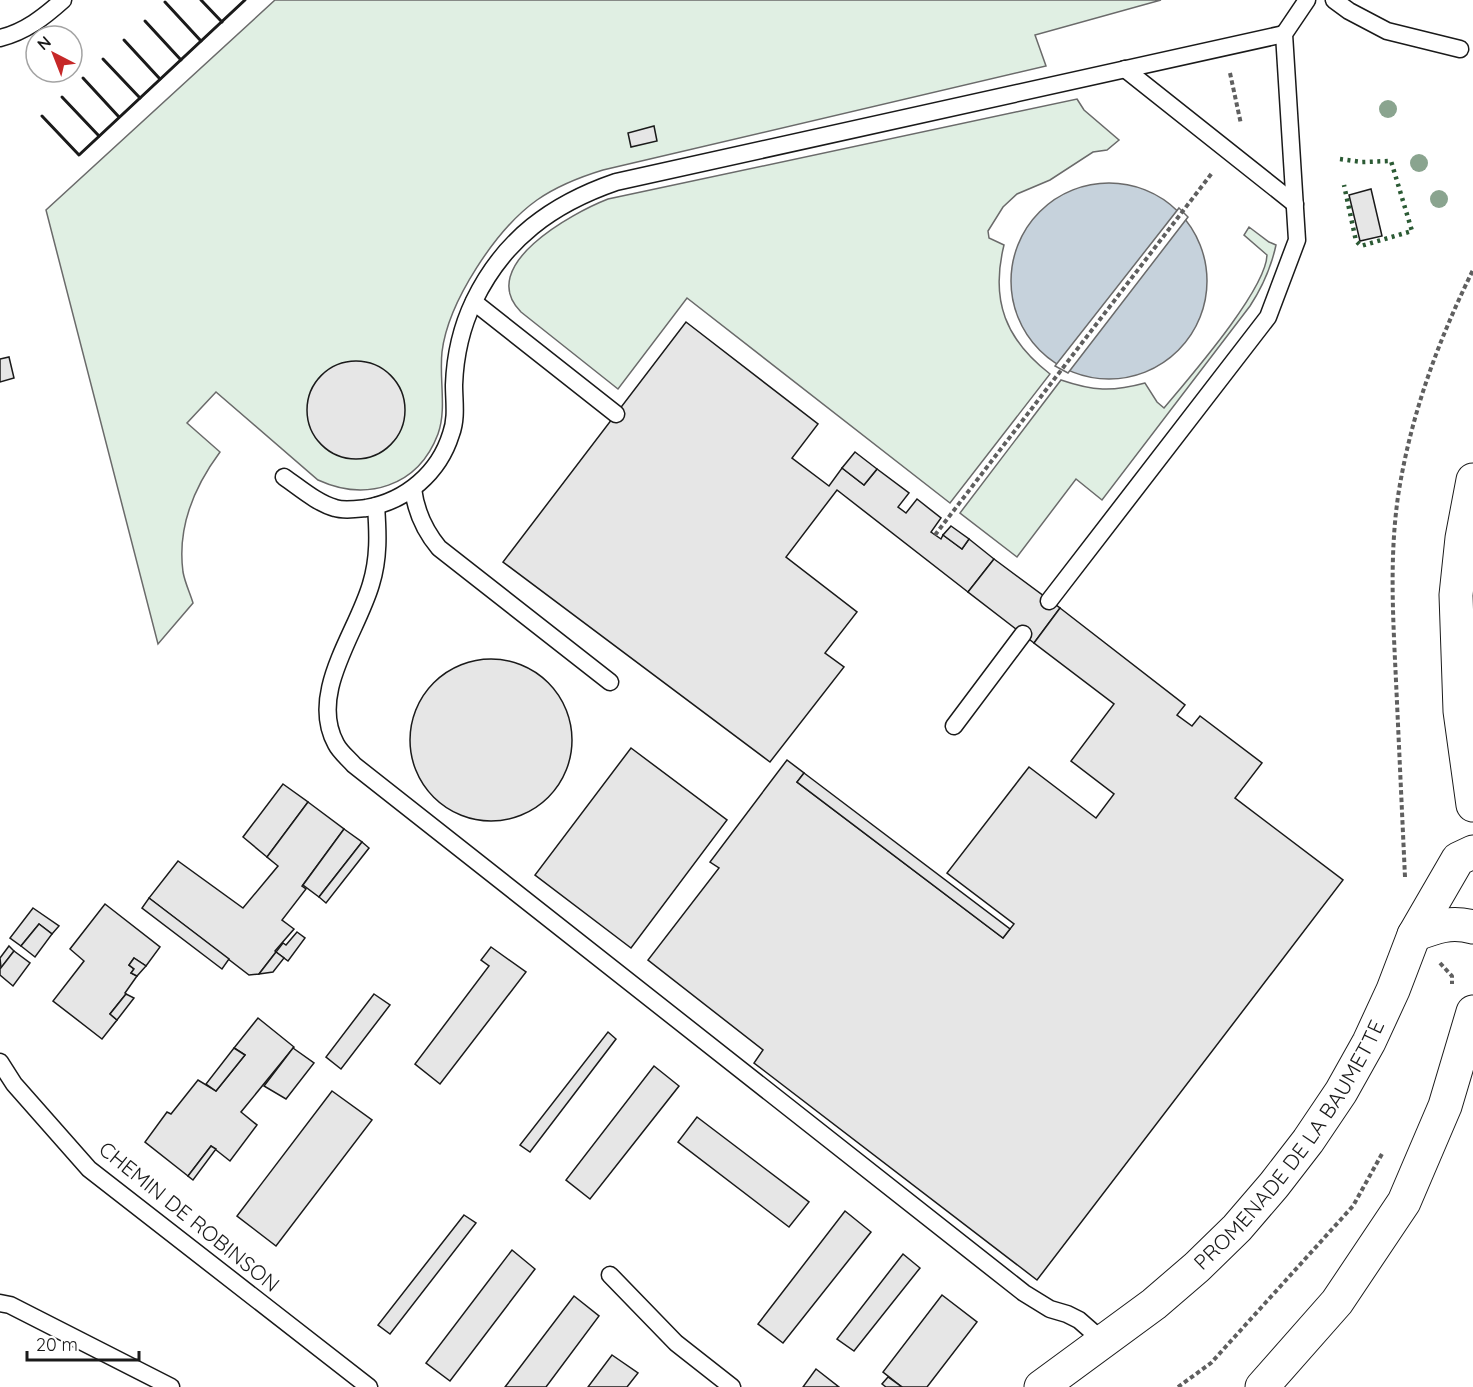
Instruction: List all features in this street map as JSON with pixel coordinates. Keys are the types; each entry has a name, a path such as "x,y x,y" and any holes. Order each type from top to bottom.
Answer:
{"street":[{"path":"1473,480 1462,538 1456,595 1460,711 1473,805"},
{"name":"PROMENADE DE LA BAUMETTE","path":"1041,1387 1154,1304 1197,1267 1237,1228 1274,1185 1308,1141 1341,1092 1369,1042 1393,990 1414,935 1458,859 1473,852"},
{"path":"1414,935 1444,924 1473,927"},
{"path":"1262,1387 1337,1302 1404,1202 1445,1106 1473,1012"}],"lane":[{"path":"0,38 31,26 63,0"},
{"path":"1050,601 1268,317 1297,240 1284,34 1307,0"},
{"path":"1334,0 1349,11 1387,31 1460,49"},
{"path":"284,477 335,508 356,509 395,500 413,489 428,475 443,455 452,433 456,408 454,385 463,329 487,276 505,252 528,228 555,208 585,193 616,182 1284,34"},
{"path":"1125,69 1294,204"},
{"path":"474,302 616,414"},
{"path":"413,489 422,524 439,548 610,682"},
{"path":"376,506 377,557 371,585 328,694 327,715 330,731 337,747 354,765 1024,1293 1050,1309 1079,1320 1103,1341"},
{"path":"954,726 1023,634"},
{"name":"CHEMIN DE ROBINSON","path":"0,1062 14,1084 89,1169 369,1387"},
{"path":"610,1275 676,1343 732,1387"},
{"path":"0,1303 10,1305 171,1387"}],"path":[{"path":"935,535 1186,208"},
{"path":"1452,986 1452,976 1414,935 1405,887 1392,612 1393,551 1399,491 1411,431 1428,372 1451,315 1473,270"},
{"path":"1178,1387 1211,1363 1353,1206 1385,1148"}],"green space":[{"path":"275,0 1161,0 1035,35 1046,66 603,170 569,182 537,200 506,229 476,268 464,290 446,332 442,352 442,414 438,434 418,467 404,478 388,485 354,490 336,487 318,480 216,392 187,423 220,452 195,493 185,523 183,572 193,603 158,644 46,210","holes":["356,371 374,375 386,385 393,397 394,411 391,425 383,437 371,445 354,448 342,446 329,437 320,424 317,414 322,394 328,385 345,373"]},
{"path":"1077,99 1084,110 1119,140 1107,150 1093,152 1050,180 1017,194 1003,207 988,231 989,238 1004,245 999,284 1005,318 1022,347 1050,374 950,503 687,298 618,389 521,312 510,295 510,277 519,260 534,244 573,216 608,199"},
{"path":"1249,227 1276,245 1259,291 1250,306 1102,500 1076,479 1017,557 960,513 1061,380 1103,389 1145,383 1157,402 1164,408 1241,311 1263,270 1267,255 1244,235"}],"shaded area":[{"path":"1099,183 1119,183 1155,194 1164,199 1185,219 1200,243 1207,271 1207,291 1200,319 1191,336 1171,357 1147,372 1119,379 1099,379 1071,372 1054,363 1027,336 1015,309 1011,291 1011,271 1018,243 1027,226 1054,199 1081,187"}],"pier":[{"path":"1179,208 1188,217 1068,373 1055,366"}],"building":[{"path":"654,126 657,141 631,147 628,133"},
{"path":"1371,189 1382,236 1360,241 1349,195"},
{"path":"686,322 818,424 792,458 829,486 842,468 864,485 877,469 909,493 898,507 906,513 917,499 941,518 931,532 941,539 943,535 962,549 969,539 994,559 968,592 837,490 786,557 857,612 825,653 844,667 770,762 503,562"},
{"path":"9,357 14,378 0,382 0,359"},
{"path":"356,361 366,362 383,369 397,383 404,400 404,420 397,437 383,451 366,458 356,459 346,458 329,451 315,437 308,420 307,410 308,400 315,383 329,369 346,362"},
{"path":"855,452 877,469 864,485 842,468"},
{"path":"951,526 969,539 962,549 943,535"},
{"path":"994,559 1060,608 1034,643 968,592"},
{"path":"1060,608 1185,705 1177,715 1192,726 1200,716 1262,763 1235,798 1343,880 1037,1280 754,1063 763,1050 648,960 719,868 710,862 787,760 804,773 797,782 1003,938 1014,924 947,873 1029,767 1096,818 1114,794 1071,761 1114,704 1034,643"},
{"path":"491,659 507,660 522,665 548,683 566,709 571,724 571,756 566,771 548,797 522,815 507,820 491,821 475,820 460,815 434,797 416,771 411,756 410,740 411,724 416,709 434,683 460,665 475,660"},
{"path":"631,748 727,820 631,948 535,875"},
{"path":"804,773 1010,929 1003,938 797,782"},
{"path":"283,784 308,802 267,857 243,837"},
{"path":"308,802 344,829 302,886 306,889 282,920 294,929 259,974 249,975 149,898 178,861 243,908 278,866 267,857"},
{"path":"344,829 362,842 319,897 303,885"},
{"path":"362,842 369,848 326,903 319,897"},
{"path":"149,898 229,959 222,969 142,908"},
{"path":"105,904 160,947 146,966 134,958 129,965 134,969 131,973 137,976 110,1014 117,1020 102,1039 53,1001 84,961 70,949"},
{"path":"33,908 59,926 52,934 39,924 21,946 10,938"},
{"path":"39,924 52,934 35,957 21,946"},
{"path":"297,932 305,938 288,961 276,952 283,943 286,945"},
{"path":"9,946 14,951 1,968 0,958"},
{"path":"491,947 526,972 440,1084 415,1064 489,966 481,960"},
{"path":"14,951 30,963 13,986 0,975 0,969"},
{"path":"276,952 284,958 273,972 259,974"},
{"path":"134,958 146,966 137,976 131,973 134,969 129,965"},
{"path":"126,994 134,998 117,1020 110,1014"},
{"path":"374,994 390,1005 341,1069 326,1057"},
{"path":"258,1018 294,1047 241,1112 257,1125 230,1161 211,1146 188,1176 145,1142 167,1112 171,1114 198,1080 216,1091 245,1055 234,1048"},
{"path":"608,1032 616,1039 530,1152 520,1145"},
{"path":"234,1048 245,1055 216,1091 206,1084"},
{"path":"293,1048 314,1063 286,1099 264,1086"},
{"path":"654,1066 679,1086 590,1199 566,1180"},
{"path":"332,1091 372,1120 276,1246 237,1216"},
{"path":"697,1117 809,1202 789,1227 678,1142"},
{"path":"211,1146 216,1149 193,1180 188,1176"},
{"path":"845,1211 871,1232 783,1343 758,1324"},
{"path":"464,1215 476,1223 390,1334 378,1325"},
{"path":"512,1250 535,1269 450,1381 426,1363"},
{"path":"903,1254 920,1268 854,1351 837,1339"},
{"path":"942,1295 977,1322 927,1387 902,1387 883,1372"},
{"path":"574,1296 599,1316 546,1387 505,1387"},
{"path":"612,1355 638,1373 627,1387 588,1387"},
{"path":"816,1369 839,1387 803,1387"},
{"path":"888,1377 902,1387 886,1387 882,1384"}],"hedge":[{"path":"1340,159 1362,162 1391,161 1412,231 1361,246 1356,241 1344,185"}],"wall":[{"path":"201,0 222,22"},
{"path":"42,116 79,155 245,0"},
{"path":"165,2 201,41"},
{"path":"145,21 181,60"},
{"path":"124,40 160,79"},
{"path":"103,59 140,98"},
{"path":"84,79 119,117"},
{"path":"62,97 99,136"}]}
